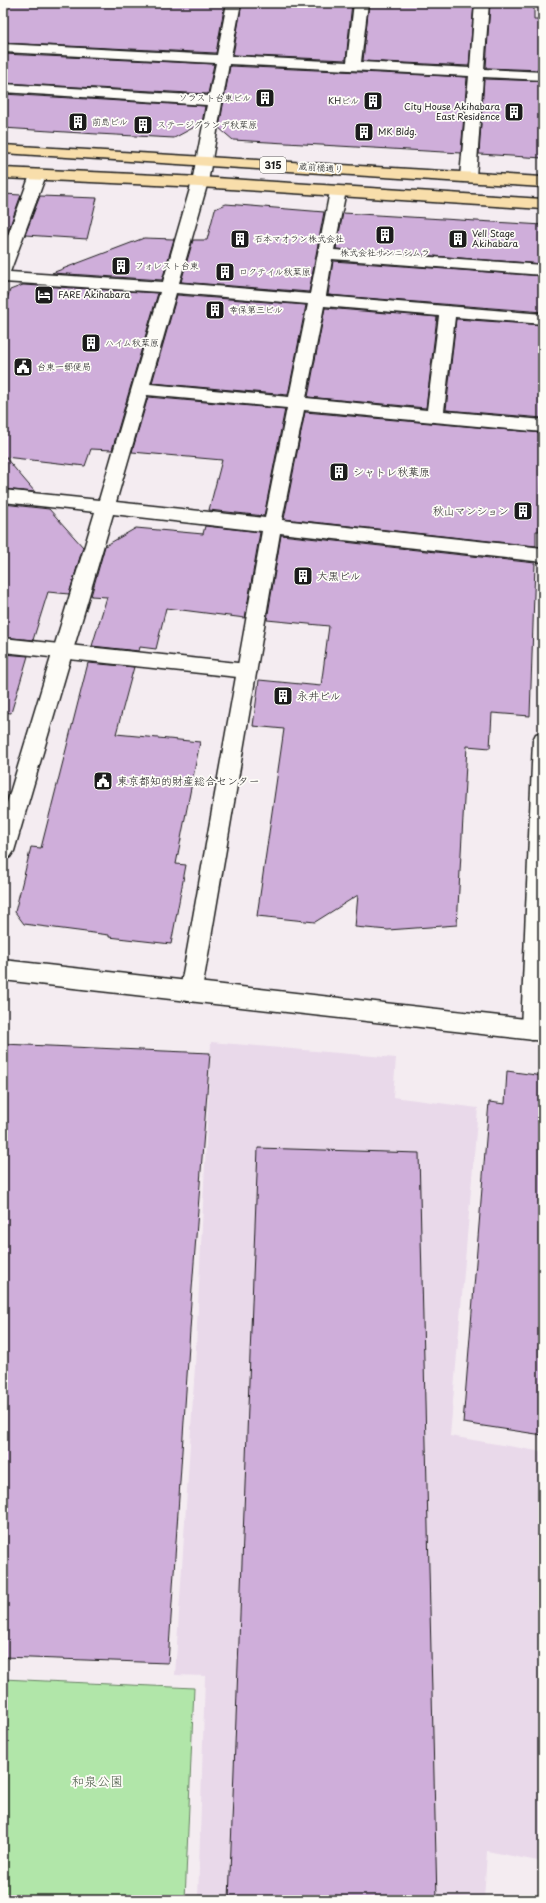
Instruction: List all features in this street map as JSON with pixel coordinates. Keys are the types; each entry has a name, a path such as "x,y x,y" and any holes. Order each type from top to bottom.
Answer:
{"main road":[{"name":"蔵前橋通り","path":"3,149 543,182"},
{"name":"315","path":"3,173 200,182 543,204"}],"street":[{"path":"3,851 106,508 200,182 234,3"},
{"path":"353,66 361,3"},
{"path":"468,177 482,3"},
{"path":"3,48 543,76"},
{"path":"3,88 215,101"},
{"path":"3,271 38,175"},
{"path":"191,990 273,526 338,191"},
{"path":"326,254 543,270"},
{"path":"3,277 169,288 543,319"},
{"path":"435,415 448,311"},
{"path":"140,388 543,426"},
{"path":"3,496 543,555"},
{"path":"3,645 247,671"},
{"path":"3,970 191,990 538,1031 543,740"}],"shaded area":[{"path":"211,1042 396,1058 393,1097 478,1108 450,1436 543,1452 543,1862 487,1851 484,1900 198,1900 205,1676 175,1675 195,1367"}],"green space":[{"name":"和泉公園","path":"3,1679 194,1688 185,1900 3,1900"}],"building":[{"path":"3,3 225,3 216,53 3,43"},
{"path":"242,3 352,3 346,60 233,55"},
{"path":"369,3 474,3 469,66 363,61"},
{"path":"490,3 534,5 534,20 543,20 543,70 486,68"},
{"path":"3,54 214,64 208,94 3,83"},
{"path":"230,66 467,77 461,153 233,140 219,128"},
{"name":"City House Akihabara East Residence","path":"484,79 543,81 543,158 479,154"},
{"path":"3,94 205,106 202,123 174,138 97,134 3,128"},
{"path":"3,194 21,195 7,234 3,233"},
{"path":"40,196 97,198 87,239 25,235"},
{"path":"226,204 324,212 309,292 181,282 193,240 207,240 215,209"},
{"path":"343,213 543,225 543,264 336,249"},
{"path":"144,238 174,239 162,280 52,273"},
{"path":"333,261 543,276 543,312 328,295"},
{"path":"23,285 158,293 112,450 91,449 85,466 5,457 35,492 3,489 3,311 10,290"},
{"path":"177,295 306,305 288,395 152,383"},
{"path":"325,308 437,317 426,408 308,397"},
{"path":"456,319 543,325 543,418 446,410"},
{"path":"148,397 285,409 264,516 209,510 222,460 132,452"},
{"path":"305,412 543,433 539,531 536,531 536,546 284,519"},
{"path":"3,504 49,509 83,547 69,594 48,592 33,640 3,637"},
{"path":"205,526 260,532 245,618 166,608 156,649 140,647 139,651 92,646 107,597 91,596 105,546 136,528 203,534"},
{"path":"281,535 535,563 530,716 492,713 490,748 467,746 457,925 388,930 355,927 358,895 315,922 257,916 284,729 253,726 259,680 321,686 329,626 267,620"},
{"path":"3,654 28,656 11,713 3,712"},
{"path":"88,663 134,667 116,734 200,742 176,864 186,865 171,944 109,937 109,935 24,924 15,912 31,847 41,848"},
{"path":"3,1044 210,1053 190,1315 168,1663 3,1657"},
{"path":"507,1071 543,1076 543,1435 463,1423 489,1102 505,1104"},
{"path":"258,1148 419,1153 437,1900 229,1900"}],"place":[{"name":"ソラスト台東ビル","path":"265,98"},
{"name":"KHビル","path":"373,101"},
{"name":"City House Akihabara East Residence","path":"514,112"},
{"name":"前島ビル","path":"78,122"},
{"name":"ステージグランデ秋葉原","path":"143,125"},
{"name":"MK Bldg.","path":"364,132"},
{"name":"株式会社サンニシムラ","path":"385,235"},
{"name":"石本マオラン株式会社","path":"240,239"},
{"name":"Vell Stage Akihabara","path":"458,239"},
{"name":"フォレスト台東","path":"121,266"},
{"name":"ロクテイル秋葉原","path":"225,272"},
{"name":"FARE Akihabara","path":"44,295"},
{"name":"幸保第三ビル","path":"215,310"},
{"name":"ハイム秋葉原","path":"91,343"},
{"name":"台東一郵便局","path":"23,367"},
{"name":"シャトレ秋葉原","path":"339,472"},
{"name":"秋山マンション","path":"523,511"},
{"name":"大黒ビル","path":"303,576"},
{"name":"永井ビル","path":"283,696"},
{"name":"東京都知的財産総合センター","path":"103,781"}]}
